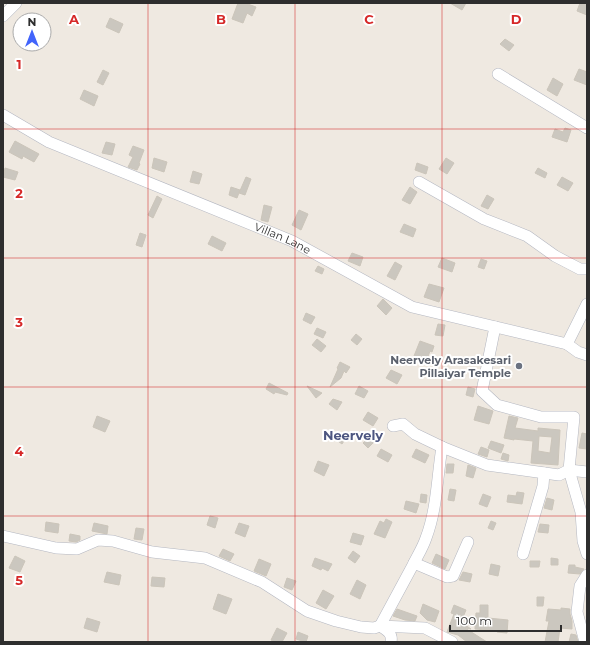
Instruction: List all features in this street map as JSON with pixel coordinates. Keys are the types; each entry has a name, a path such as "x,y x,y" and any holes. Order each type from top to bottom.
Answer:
{"street":[{"path":"3,16 16,3"},
{"path":"498,74 587,128"},
{"name":"Villan Lane","path":"3,115 49,142 292,241 412,307 567,344 578,352 587,355"},
{"path":"419,182 484,218 527,236 555,256 580,269 587,269"},
{"path":"567,344 587,304"},
{"path":"495,327 482,391 497,404 541,416 574,417 569,470 581,512 583,541 587,554"},
{"path":"393,426 403,424 415,434 442,448 487,465 559,475 569,470 587,472"},
{"path":"380,626 426,540 432,517 442,448"},
{"path":"523,554 543,486 544,473"},
{"path":"3,536 56,548 77,549 98,540 108,541 152,552 205,558 262,582 307,611 336,621 361,627 374,628 380,626 425,628 452,642"},
{"path":"414,563 450,577 452,576 468,542"},
{"path":"585,642 577,612 580,586 587,575"},
{"path":"380,626 390,633 392,639 391,642"}],"building":[{"path":"238,3 245,3 256,7 252,16 247,13 243,23 232,19"},
{"path":"450,3 466,3 462,10"},
{"path":"580,3 587,3 587,15 577,11"},
{"path":"110,18 123,24 119,33 106,27"},
{"path":"505,39 514,45 509,51 500,44"},
{"path":"579,69 587,72 587,85 574,80"},
{"path":"103,70 109,73 103,85 97,82"},
{"path":"553,78 563,84 557,96 547,90"},
{"path":"84,90 98,96 94,106 80,99"},
{"path":"565,128 571,130 567,142 552,137 555,129 563,132"},
{"path":"15,141 39,154 34,162 23,156 22,159 9,152"},
{"path":"106,142 115,144 112,155 102,153"},
{"path":"133,146 144,150 137,170 128,167 133,157 129,155"},
{"path":"154,158 167,162 164,172 152,168"},
{"path":"446,158 454,163 447,174 439,169"},
{"path":"417,163 428,167 426,174 415,170"},
{"path":"5,168 18,172 15,180 3,177"},
{"path":"538,168 547,173 545,178 535,173"},
{"path":"193,171 202,174 199,184 190,182"},
{"path":"246,177 251,179 245,195 239,193"},
{"path":"562,177 573,183 568,191 557,185"},
{"path":"231,187 240,190 237,198 229,195"},
{"path":"410,187 417,192 410,204 402,200"},
{"path":"487,195 494,199 488,209 481,206"},
{"path":"157,196 162,199 153,218 148,215"},
{"path":"264,205 272,207 268,222 261,220"},
{"path":"299,210 308,214 301,230 292,225"},
{"path":"404,224 416,229 413,237 400,232"},
{"path":"140,233 146,235 142,247 136,245"},
{"path":"212,236 226,243 222,251 208,244"},
{"path":"352,253 363,257 360,266 348,261"},
{"path":"442,258 455,263 452,272 438,267"},
{"path":"481,259 487,261 484,269 478,267"},
{"path":"395,262 402,266 395,280 387,276"},
{"path":"318,266 324,269 322,274 315,271"},
{"path":"429,284 444,288 439,302 424,297"},
{"path":"383,299 392,308 386,315 377,306"},
{"path":"306,313 315,317 311,324 303,320"},
{"path":"438,324 445,325 443,336 435,335"},
{"path":"317,328 326,332 323,338 314,334"},
{"path":"356,334 362,339 357,345 351,340"},
{"path":"317,339 326,346 321,352 312,345"},
{"path":"420,341 434,346 432,352 430,351 426,362 414,356"},
{"path":"340,362 350,367 346,373 344,371 341,378 330,387 338,369 337,368"},
{"path":"391,370 402,375 397,384 386,378"},
{"path":"269,383 288,393 287,395 275,392 274,394 266,389"},
{"path":"307,386 322,393 316,398"},
{"path":"359,386 368,391 364,398 355,394"},
{"path":"468,387 475,389 473,397 466,395"},
{"path":"333,399 342,402 337,410 329,404"},
{"path":"478,406 493,411 489,424 474,420"},
{"path":"368,412 378,418 373,426 363,420"},
{"path":"97,416 110,421 105,432 93,427"},
{"path":"509,416 518,418 515,428 538,431 538,428 560,430 558,465 531,463 533,441 504,438","holes":["539,436 552,437 550,453 538,451"]},
{"path":"373,433 378,438 368,448 363,443"},
{"path":"582,433 587,434 587,449 579,448"},
{"path":"338,434 346,438 342,444 335,439"},
{"path":"491,441 504,445 501,453 488,448"},
{"path":"481,447 489,450 487,457 478,454"},
{"path":"381,449 392,455 388,462 377,456"},
{"path":"416,449 429,455 425,463 412,457"},
{"path":"503,453 509,455 508,461 501,459"},
{"path":"318,461 329,465 324,476 314,471"},
{"path":"447,464 454,464 453,473 446,473"},
{"path":"468,465 476,468 473,478 466,476"},
{"path":"450,489 456,490 454,501 448,500"},
{"path":"517,492 524,493 522,504 507,502 508,495 516,496"},
{"path":"421,494 427,495 426,503 420,502"},
{"path":"483,494 491,497 487,507 479,504"},
{"path":"547,498 554,500 552,510 544,508"},
{"path":"406,501 419,504 416,513 404,509"},
{"path":"210,516 218,518 215,528 207,525"},
{"path":"386,519 392,522 385,538 374,534 380,521 384,523"},
{"path":"491,521 496,523 493,530 488,528"},
{"path":"46,522 59,524 58,533 45,531"},
{"path":"94,523 108,526 107,534 92,531"},
{"path":"239,523 249,526 245,537 235,533"},
{"path":"540,524 549,525 548,533 538,532"},
{"path":"136,528 144,529 142,540 134,539"},
{"path":"353,533 364,536 361,545 350,542"},
{"path":"70,534 80,536 80,540 76,542 69,541"},
{"path":"223,549 234,554 230,561 219,556"},
{"path":"353,551 360,556 355,563 348,558"},
{"path":"436,554 449,560 445,569 432,563"},
{"path":"15,556 25,561 20,572 9,568"},
{"path":"315,558 332,564 328,571 312,566"},
{"path":"551,558 558,559 558,565 551,565"},
{"path":"259,559 271,564 266,576 254,571"},
{"path":"530,561 540,561 539,567 530,567"},
{"path":"491,564 500,566 498,576 489,574"},
{"path":"569,565 575,565 575,567 584,569 580,574 568,573"},
{"path":"107,572 121,575 119,585 104,582"},
{"path":"463,572 472,574 470,582 459,580"},
{"path":"152,577 165,578 164,587 151,586"},
{"path":"287,578 296,581 292,590 284,587"},
{"path":"357,580 366,585 360,599 350,594"},
{"path":"323,590 334,596 326,609 316,603"},
{"path":"218,594 232,599 226,614 213,609"},
{"path":"537,597 544,597 543,606 537,606"},
{"path":"423,604 439,611 435,622 427,620 420,613"},
{"path":"454,605 466,610 461,622 471,629 465,628 487,642 467,642 458,635 447,632 454,614 451,613"},
{"path":"480,605 488,605 488,618 508,620 507,633 475,629 476,613 480,613"},
{"path":"561,608 570,609 572,629 560,628 558,642 545,642 549,621 546,621 548,609 561,610"},
{"path":"397,609 417,616 415,621 405,620 393,616"},
{"path":"87,618 100,622 97,632 84,628"},
{"path":"277,628 287,633 282,642 275,642 271,640"},
{"path":"298,632 308,636 306,642 296,639"},
{"path":"571,634 576,635 578,642 569,642"}],"place":[{"name":"Neervely Arasakesari Pillaiyar Temple","path":"519,366"}],"district":[{"name":"Neervely","path":"353,435"}]}
